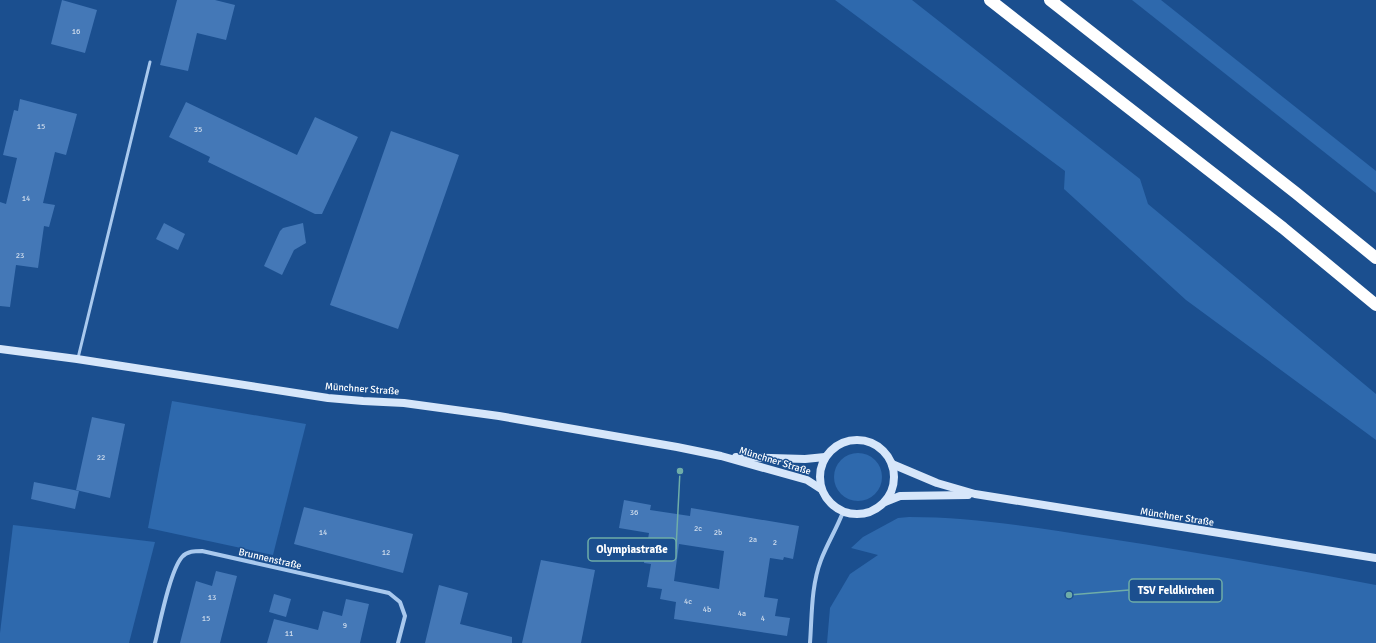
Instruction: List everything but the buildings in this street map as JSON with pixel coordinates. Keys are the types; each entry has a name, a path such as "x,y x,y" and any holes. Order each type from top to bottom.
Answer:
{"highway":[{"path":"990,0 1283,228 1376,305"},
{"path":"1050,0 1296,193 1376,258"}],"street":[{"name":"Münchner Straße","path":"0,349 77,359 328,398 404,403 499,416 721,456 807,480 821,488"},
{"name":"Münchner Straße","path":"821,488 819,472 825,457 837,445 844,442 860,440 876,445 888,456 892,464 894,484 891,493 885,502"},
{"name":"Münchner Straße","path":"721,456 806,459 825,457"},
{"name":"Münchner Straße","path":"892,464 937,483 975,494 1376,558"},
{"path":"810,643 816,578 821,560 843,512 829,503 821,488"},
{"name":"Münchner Straße","path":"843,512 866,514 873,511 885,502 900,496 975,494"},
{"name":"Brunnenstraße","path":"155,643 174,569 182,556 191,551 202,551 389,593 400,602 405,616 398,643"}],"lane":[{"path":"77,359 150,62"}],"shaded area":[{"path":"835,0 912,0 1140,179 1148,204 1376,394 1376,440 1186,300 1064,189 1065,171"},
{"path":"1132,0 1161,0 1376,171 1376,193"},
{"path":"172,401 306,424 273,555 148,528"},
{"path":"858,453 867,455 875,460 880,468 882,477 880,486 875,494 867,499 858,501 849,499 841,494 836,486 834,477 836,468 841,460 849,455"},
{"path":"933,517 982,521 1055,530 1274,566 1376,585 1376,643 827,643 830,608 850,574 878,555 851,548 863,537 898,518"},
{"path":"13,525 155,542 129,643 0,643"}],"place":[{"name":"Olympiastraße","path":"680,471"},
{"name":"TSV Feldkirchen","path":"1069,595"}]}
